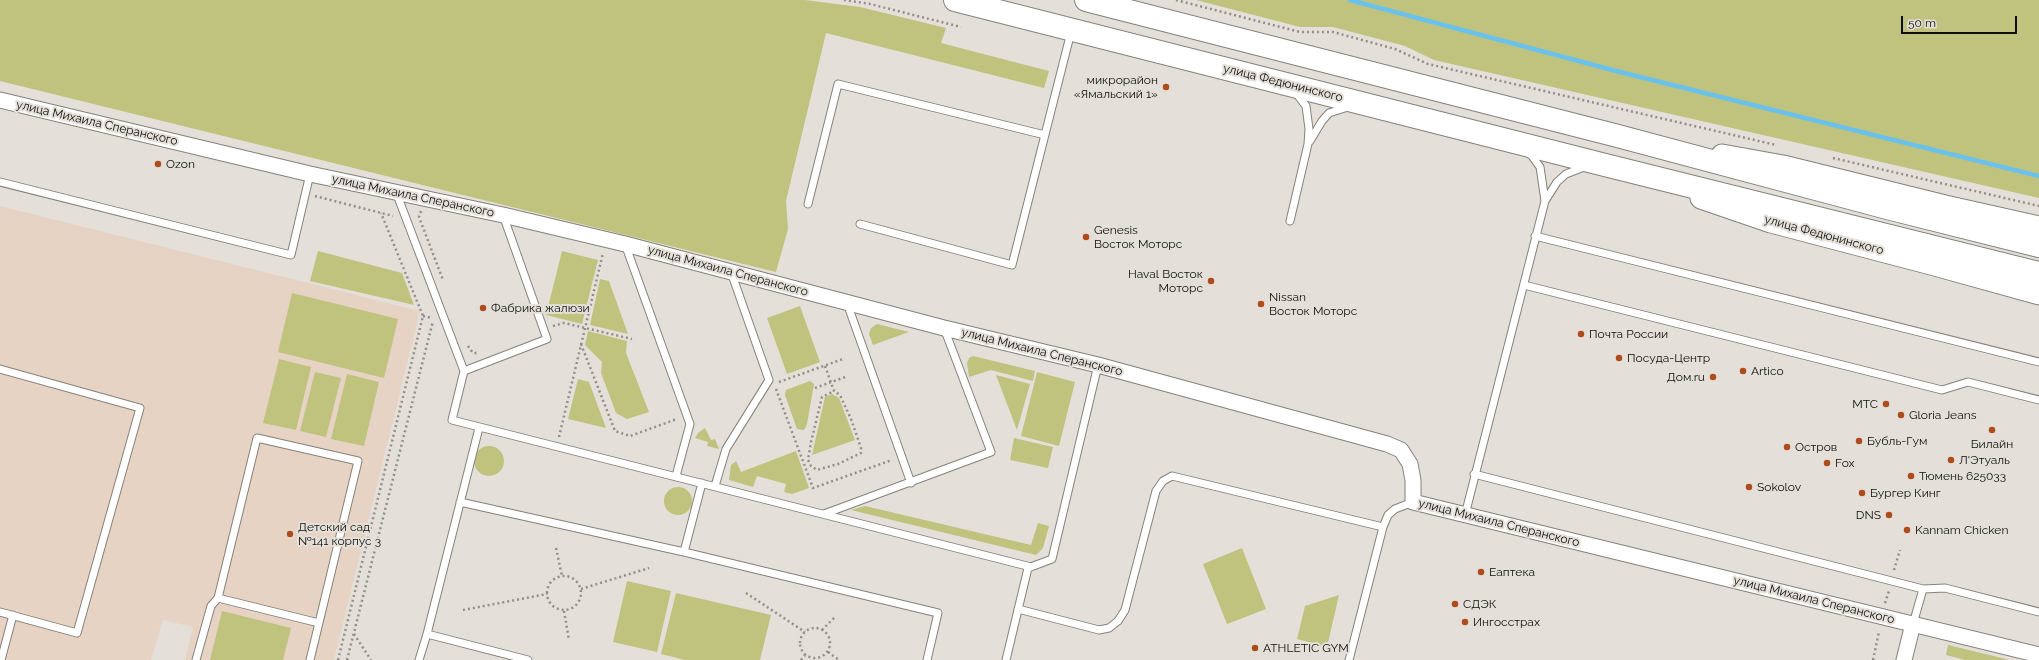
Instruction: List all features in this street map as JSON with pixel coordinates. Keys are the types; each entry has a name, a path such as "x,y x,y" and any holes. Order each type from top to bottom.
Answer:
{"highway":[{"name":"улица Федюнинского","path":"955,0 1608,166 2039,273"},
{"path":"1086,0 1614,135 1883,207 2039,246"}],"main road":[{"path":"1614,135 1783,166 1945,206 2039,226"},
{"name":"улица Федюнинского","path":"1608,166 1771,222 2039,294"}],"street":[{"name":"улица Михаила Сперанского","path":"0,100 310,174 503,215 625,244 944,328 1098,365 1387,444 1401,450 1410,464 1413,480 1413,502 2039,654"},
{"path":"1904,660 1913,624"}],"lane":[{"path":"860,224 1012,265 1072,30"},
{"path":"808,204 838,84 1045,135"},
{"path":"1286,84 1299,96 1306,106 1309,129 1308,144 1290,221"},
{"path":"1308,144 1315,131 1330,113 1341,108 1373,106"},
{"path":"1513,142 1532,156 1540,167 1545,201"},
{"path":"1465,515 1474,474 1545,201 1557,182 1566,174 1590,166 1608,166"},
{"path":"0,182 291,255 310,174"},
{"path":"396,192 464,371 452,420 1031,567"},
{"path":"464,371 548,339 503,215"},
{"path":"1535,236 2039,362"},
{"path":"625,244 690,424 676,476"},
{"path":"715,486 726,449 769,380 730,272"},
{"path":"1524,285 1942,390 1968,382 2039,400"},
{"path":"847,302 911,483"},
{"path":"824,514 911,483 991,452 944,328"},
{"path":"1006,660 1028,568 1052,559 1098,365"},
{"path":"0,369 140,408 77,633 0,612"},
{"path":"419,660 428,634 479,428"},
{"path":"196,660 211,606 218,598 257,438 358,461 310,660"},
{"path":"1474,474 1923,590 1945,588 2039,612"},
{"path":"1018,610 1099,630 1109,628 1118,621 1125,610 1156,492 1163,481 1172,476 1383,527"},
{"path":"684,552 702,483"},
{"path":"460,502 684,552 938,613 927,660"},
{"path":"1349,660 1383,527 1388,515 1395,509 1413,502"},
{"path":"1913,624 1923,590"},
{"path":"218,598 318,624"},
{"path":"1,660 13,615"},
{"path":"428,634 528,660"}],"path":[{"path":"844,0 870,4 961,27"},
{"path":"1176,0 1300,32 1333,32 1395,49 1428,64 1784,147"},
{"path":"1830,157 2039,206"},
{"path":"306,193 396,217 401,223 419,217"},
{"path":"426,206 421,210 419,217 444,283"},
{"path":"338,660 423,316 381,213"},
{"path":"559,438 603,253 596,251"},
{"path":"347,660 434,318 423,316"},
{"path":"544,329 564,323 632,339"},
{"path":"466,341 473,353 480,354"},
{"path":"581,344 614,431 630,436 687,415"},
{"path":"843,359 774,384 813,488 902,457"},
{"path":"825,366 834,391 840,394 851,419 861,448 861,453 838,464 817,470 811,466 808,460 811,442 822,397 834,391"},
{"path":"815,388 848,376"},
{"path":"556,548 562,576"},
{"path":"581,590 649,568"},
{"path":"562,576 576,581 581,590 578,604 564,611 554,608 548,599 547,594 550,584 562,576"},
{"path":"746,593 805,632"},
{"path":"463,610 547,594"},
{"path":"564,611 569,640"},
{"path":"822,630 836,616"},
{"path":"813,628 822,630 829,637 830,642 828,652 815,658 806,655 800,643 805,632 813,628"},
{"path":"354,634 371,660"},
{"path":"828,652 839,660"},
{"path":"801,660 806,655"}],"shaded area":[{"path":"0,206 420,311 334,660 185,660 193,627 163,620 151,660 8,660 0,658"}],"green space":[{"path":"0,0 805,0 860,7 946,28 941,43 1049,71 1044,88 826,33 786,201 788,229 776,272 0,81"},
{"path":"1196,0 2039,0 2039,198 1434,60 1405,46 1333,27 1300,27"},
{"path":"318,251 402,273 414,305 310,281"},
{"path":"562,251 598,260 582,324 546,315"},
{"path":"600,279 609,281 628,334 590,325"},
{"path":"292,293 398,319 384,378 278,352"},
{"path":"800,306 820,362 787,374 767,318"},
{"path":"877,324 909,332 873,345 869,334 871,328"},
{"path":"588,331 627,341 626,353 649,412 627,419 616,413 601,373 602,362 585,345"},
{"path":"973,356 1035,371 1033,381 991,370 969,377 967,363 969,358"},
{"path":"279,359 311,367 296,430 263,423"},
{"path":"315,372 341,378 326,437 300,431"},
{"path":"1037,372 1075,382 1059,446 1021,436"},
{"path":"347,374 379,382 364,446 331,439"},
{"path":"996,375 1030,384 1017,430"},
{"path":"578,379 589,382 606,428 568,419"},
{"path":"810,381 814,384 807,424 804,430 797,429 785,395 786,390"},
{"path":"832,394 839,398 855,440 812,455 825,397"},
{"path":"705,428 711,440 715,439 719,449 707,446 708,442 695,438 698,433"},
{"path":"1014,438 1053,447 1048,468 1010,460"},
{"path":"489,446 500,450 504,461 500,472 489,476 478,472 474,461 478,450"},
{"path":"796,451 809,488 792,494 784,492 786,484 757,476 753,487 729,480 731,465 736,461 741,472"},
{"path":"678,487 688,491 692,501 688,511 678,515 668,511 664,501 668,491"},
{"path":"865,506 1031,545 1038,523 1049,526 1043,548 1036,555 851,510"},
{"path":"1242,548 1266,609 1227,624 1203,564"},
{"path":"627,581 671,591 657,652 613,642"},
{"path":"676,593 771,615 760,660 685,660 661,654"},
{"path":"1339,595 1327,647 1297,639 1305,606"},
{"path":"222,611 291,628 283,660 210,660"},
{"path":"1948,645 2010,660 1965,660 1946,655"}],"waterway":[{"path":"1350,0 1620,72 2039,176"}],"place":[{"name":"микрорайон «Ямальский 1»","path":"1166,87"},
{"name":"Ozon","path":"158,164"},
{"name":"Genesis Восток Моторс","path":"1086,237"},
{"name":"Haval Восток Моторс","path":"1211,281"},
{"name":"Nissan Восток Моторс","path":"1261,304"},
{"name":"Фабрика жалюзи","path":"483,308"},
{"name":"Почта России","path":"1581,334"},
{"name":"Посуда-Центр","path":"1619,358"},
{"name":"Artico","path":"1743,371"},
{"name":"Дом.ru","path":"1713,377"},
{"name":"МТС","path":"1886,404"},
{"name":"Gloria Jeans","path":"1901,415"},
{"name":"Билайн","path":"1992,430"},
{"name":"Бубль-Гум","path":"1859,441"},
{"name":"Остров","path":"1787,447"},
{"name":"Л'Этуаль","path":"1951,460"},
{"name":"Fox","path":"1827,463"},
{"name":"Тюмень 625033","path":"1911,476"},
{"name":"Sokolov","path":"1749,487"},
{"name":"Бургер Кинг","path":"1862,493"},
{"name":"DNS","path":"1889,515"},
{"name":"Kannam Chicken","path":"1907,530"},
{"name":"Детский сад №141 корпус 3","path":"290,534"},
{"name":"Еаптека","path":"1481,572"},
{"name":"СДЭК","path":"1455,604"},
{"name":"Ингосстрах","path":"1465,622"},
{"name":"ATHLETIC GYM","path":"1255,648"}]}
